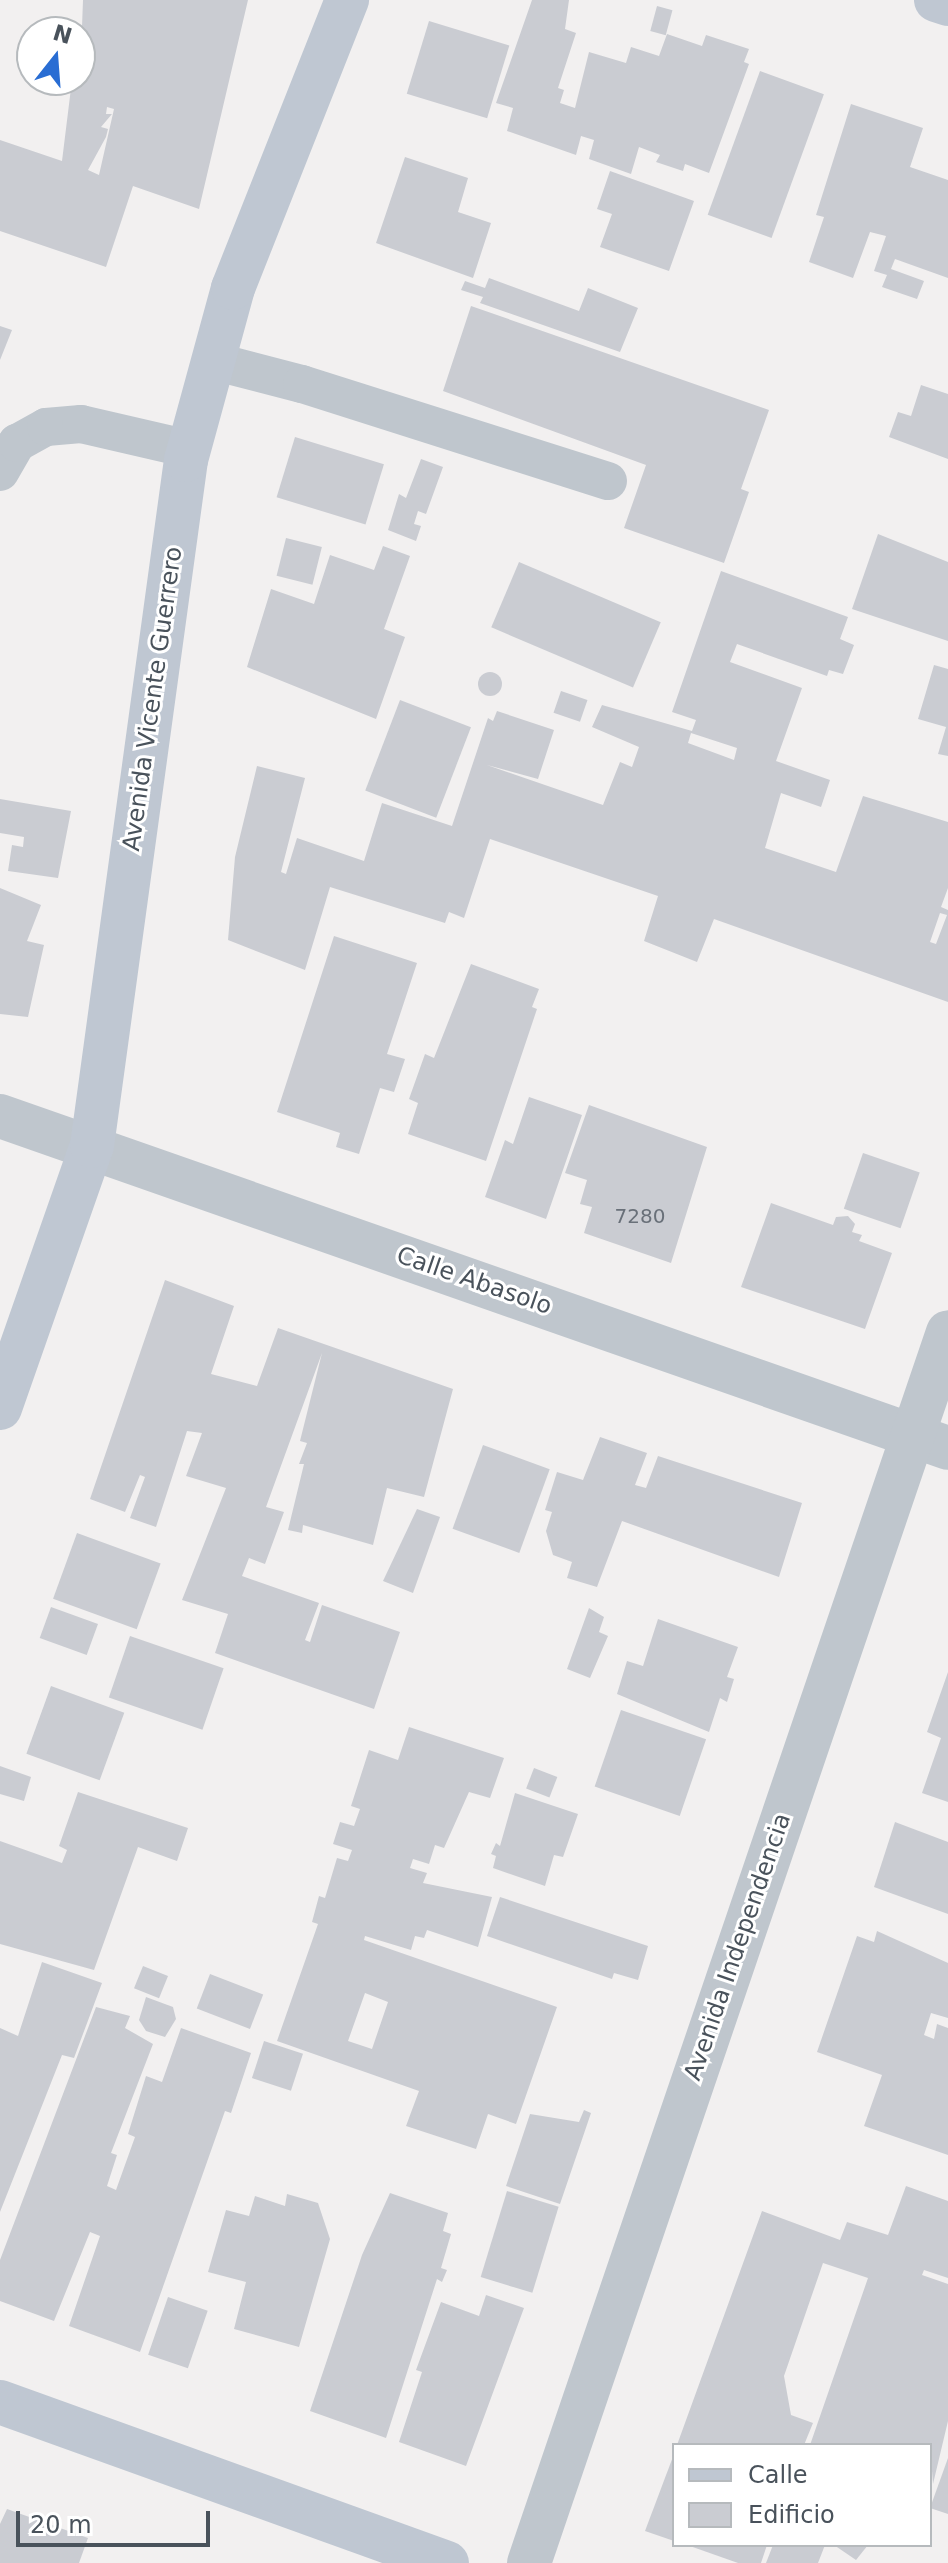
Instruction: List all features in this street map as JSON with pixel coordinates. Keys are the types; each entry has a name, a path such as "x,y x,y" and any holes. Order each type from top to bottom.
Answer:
{"street":[{"name":"Avenida Vicente Guerrero","path":"0,1408 92,1146 189,449 233,288 347,0"},
{"path":"936,0 948,4"},
{"name":"Calle Abasolo","path":"0,1116 930,1442"},
{"name":"Avenida Independencia","path":"529,2563 930,1442 948,1332"},
{"path":"0,2402 447,2563"}],"lane":[{"path":"213,361 302,384 608,481"},
{"path":"0,472 17,443 46,427 81,424 189,449"}],"building":[{"path":"83,0 248,0 199,209 133,186 106,267 0,231 0,140 62,161 70,96 96,96 96,16 82,16","holes":["107,107 114,109 99,175 88,170 106,137 108,129 101,127 112,114 106,114"]},
{"path":"532,0 569,0 565,29 576,33 558,88 564,90 560,103 575,108 589,52 626,63 631,47 659,56 667,34 702,46 706,35 749,49 744,62 749,64 709,173 685,164 683,171 656,162 660,155 639,147 631,174 589,159 594,140 581,136 576,155 507,131 513,108 496,103"},
{"path":"657,6 672,10 666,35 650,31"},
{"path":"429,21 509,46 487,118 407,94"},
{"path":"760,71 824,94 772,238 708,215"},
{"path":"851,104 923,128 910,167 948,180 948,278 895,259 891,269 924,281 917,299 882,287 887,275 874,271 886,236 870,232 853,278 809,262 824,217 816,215"},
{"path":"405,157 468,178 458,212 491,223 473,278 376,243"},
{"path":"610,171 694,201 669,271 600,247 612,214 597,209"},
{"path":"489,278 579,311 588,288 638,308 620,352 480,303 483,297 461,290 465,281 485,288"},
{"path":"471,306 769,410 741,489 749,492 724,563 624,528 646,465 443,391"},
{"path":"0,326 12,330 0,360"},
{"path":"921,385 948,394 948,459 889,437 898,412 911,416"},
{"path":"295,437 384,464 366,524 277,497"},
{"path":"421,459 443,467 426,514 418,511 414,524 421,526 416,541 388,530 399,494 406,498"},
{"path":"878,534 948,562 948,641 852,609"},
{"path":"286,538 322,547 312,585 277,576"},
{"path":"383,546 410,556 384,629 405,637 376,719 247,667 271,589 314,604 330,555 374,570"},
{"path":"519,562 661,622 633,688 491,627"},
{"path":"721,571 848,617 840,639 854,645 843,674 829,670 827,676 737,644 730,662 802,688 776,761 830,780 821,807 781,793 765,848 836,872 863,796 948,822 948,888 941,907 948,910 948,1002 714,919 697,962 644,941 658,896 490,839 464,918 449,912 445,923 330,887 305,970 228,940 235,857 257,766 305,778 281,872 286,874 297,838 364,861 382,803 452,826 488,718 493,721 497,711 554,730 538,779 487,765 603,805 620,762 632,767 639,747 592,727 602,705 692,731 696,720 672,712","holes":["691,733 737,748 734,760 688,743","940,913 947,915 936,944 930,942"]},
{"path":"934,665 948,669 948,756 938,754 946,727 918,719"},
{"path":"490,672 498,676 502,684 498,692 490,696 482,692 478,684 482,676"},
{"path":"561,691 587,700 580,722 554,713"},
{"path":"400,700 471,727 436,818 365,791"},
{"path":"0,799 71,811 58,878 8,871 12,845 23,847 24,837 0,833"},
{"path":"0,888 41,905 27,941 44,945 28,1017 0,1014"},
{"path":"334,936 417,963 387,1054 405,1059 394,1092 380,1088 359,1154 336,1147 340,1133 277,1112"},
{"path":"471,964 539,989 532,1007 537,1009 486,1161 408,1134 418,1103 409,1099 425,1054 434,1058"},
{"path":"529,1097 582,1115 546,1219 485,1197 505,1140 513,1144"},
{"path":"589,1105 707,1147 671,1263 584,1233 592,1207 580,1204 587,1180 565,1173"},
{"path":"863,1153 920,1173 901,1228 844,1209"},
{"path":"771,1203 833,1225 836,1217 848,1216 855,1224 852,1232 862,1235 859,1241 892,1253 865,1329 741,1287"},
{"path":"165,1280 234,1306 211,1374 257,1386 278,1328 453,1389 424,1497 387,1488 373,1545 303,1525 302,1533 288,1530 304,1464 299,1464 307,1443 300,1441 322,1353 266,1507 284,1512 265,1564 249,1558 242,1576 319,1603 305,1640 310,1642 322,1605 400,1632 374,1709 215,1653 228,1614 182,1600 226,1488 186,1476 202,1433 187,1431 156,1527 130,1518 145,1477 140,1475 125,1512 90,1499"},
{"path":"600,1437 647,1453 635,1485 646,1488 658,1456 802,1503 779,1577 622,1521 597,1587 567,1578 572,1562 553,1555 546,1531 552,1512 545,1510 557,1472 583,1480"},
{"path":"483,1445 550,1469 519,1553 453,1529"},
{"path":"417,1509 440,1517 413,1593 383,1581"},
{"path":"77,1533 161,1563 137,1629 53,1599"},
{"path":"51,1607 98,1624 87,1655 40,1638"},
{"path":"589,1608 604,1617 599,1632 608,1636 590,1678 567,1669"},
{"path":"658,1619 738,1647 727,1677 734,1679 727,1702 720,1698 709,1732 617,1694 627,1661 643,1666"},
{"path":"130,1636 224,1668 202,1730 109,1697"},
{"path":"948,1672 948,1802 922,1793 941,1738 927,1732"},
{"path":"51,1686 124,1713 100,1780 26,1754"},
{"path":"621,1710 706,1739 680,1816 595,1787"},
{"path":"409,1727 504,1758 490,1798 469,1792 444,1848 435,1845 429,1864 413,1859 410,1868 427,1873 423,1883 492,1897 478,1947 427,1930 424,1938 415,1936 411,1950 365,1936 364,1940 557,2007 516,2124 488,2114 476,2149 406,2126 419,2091 277,2041 318,1924 312,1922 319,1896 325,1898 337,1858 348,1861 352,1850 333,1844 340,1822 354,1826 360,1809 351,1806 369,1750 398,1760","holes":["365,1993 388,2002 372,2049 348,2041"]},
{"path":"0,1766 31,1777 24,1801 0,1794"},
{"path":"534,1768 557,1777 549,1797 526,1789"},
{"path":"78,1792 188,1828 177,1861 138,1847 94,1970 0,1944 0,1841 62,1863 67,1850 59,1846"},
{"path":"515,1793 578,1814 563,1857 554,1855 545,1886 493,1868 496,1856 491,1854 496,1843 500,1846"},
{"path":"895,1822 948,1842 948,1914 874,1887"},
{"path":"500,1897 648,1946 638,1980 614,1973 612,1979 487,1936"},
{"path":"877,1931 948,1963 948,2018 931,2013 924,2035 934,2039 937,2024 948,2028 948,2155 864,2126 882,2075 817,2052 857,1936 874,1942"},
{"path":"42,1962 102,1983 74,2058 62,2055 0,2212 0,2028 18,2036"},
{"path":"143,1966 168,1976 159,1998 134,1988"},
{"path":"210,1974 263,1994 250,2029 197,2009"},
{"path":"146,1997 173,2007 176,2019 165,2037 146,2031 139,2020"},
{"path":"96,2007 130,2016 125,2028 153,2044 111,2153 117,2155 107,2186 116,2190 135,2137 128,2134 146,2076 162,2082 181,2028 251,2053 231,2113 225,2111 140,2352 69,2326 100,2236 90,2232 54,2321 0,2301 0,2260"},
{"path":"264,2041 303,2054 291,2091 252,2078"},
{"path":"584,2110 591,2113 560,2204 506,2186 530,2114 579,2122"},
{"path":"906,2186 948,2201 948,2278 924,2270 922,2275 948,2284 948,2421 933,2484 932,2443 811,2443 868,2278 823,2263 784,2376 791,2415 813,2423 805,2443 678,2443 762,2211 840,2240 847,2222 888,2235"},
{"path":"507,2191 559,2207 532,2293 481,2277"},
{"path":"390,2193 448,2213 443,2231 451,2234 441,2268 447,2270 442,2282 437,2279 386,2438 310,2411 362,2255"},
{"path":"287,2194 318,2203 330,2239 299,2347 234,2329 246,2282 208,2272 226,2210 249,2216 255,2196 285,2206"},
{"path":"486,2295 524,2308 466,2466 399,2442 422,2372 416,2370 441,2302 479,2316"},
{"path":"168,2297 208,2311 188,2368 148,2355"},
{"path":"948,2458 948,2514 932,2509"},
{"path":"672,2459 672,2540 645,2531"},
{"path":"7,2509 88,2538 79,2563 0,2563 0,2524"},
{"path":"693,2547 766,2547 761,2563 738,2563"},
{"path":"772,2547 824,2547 818,2563 766,2563"},
{"path":"837,2547 866,2547 856,2560"}]}
